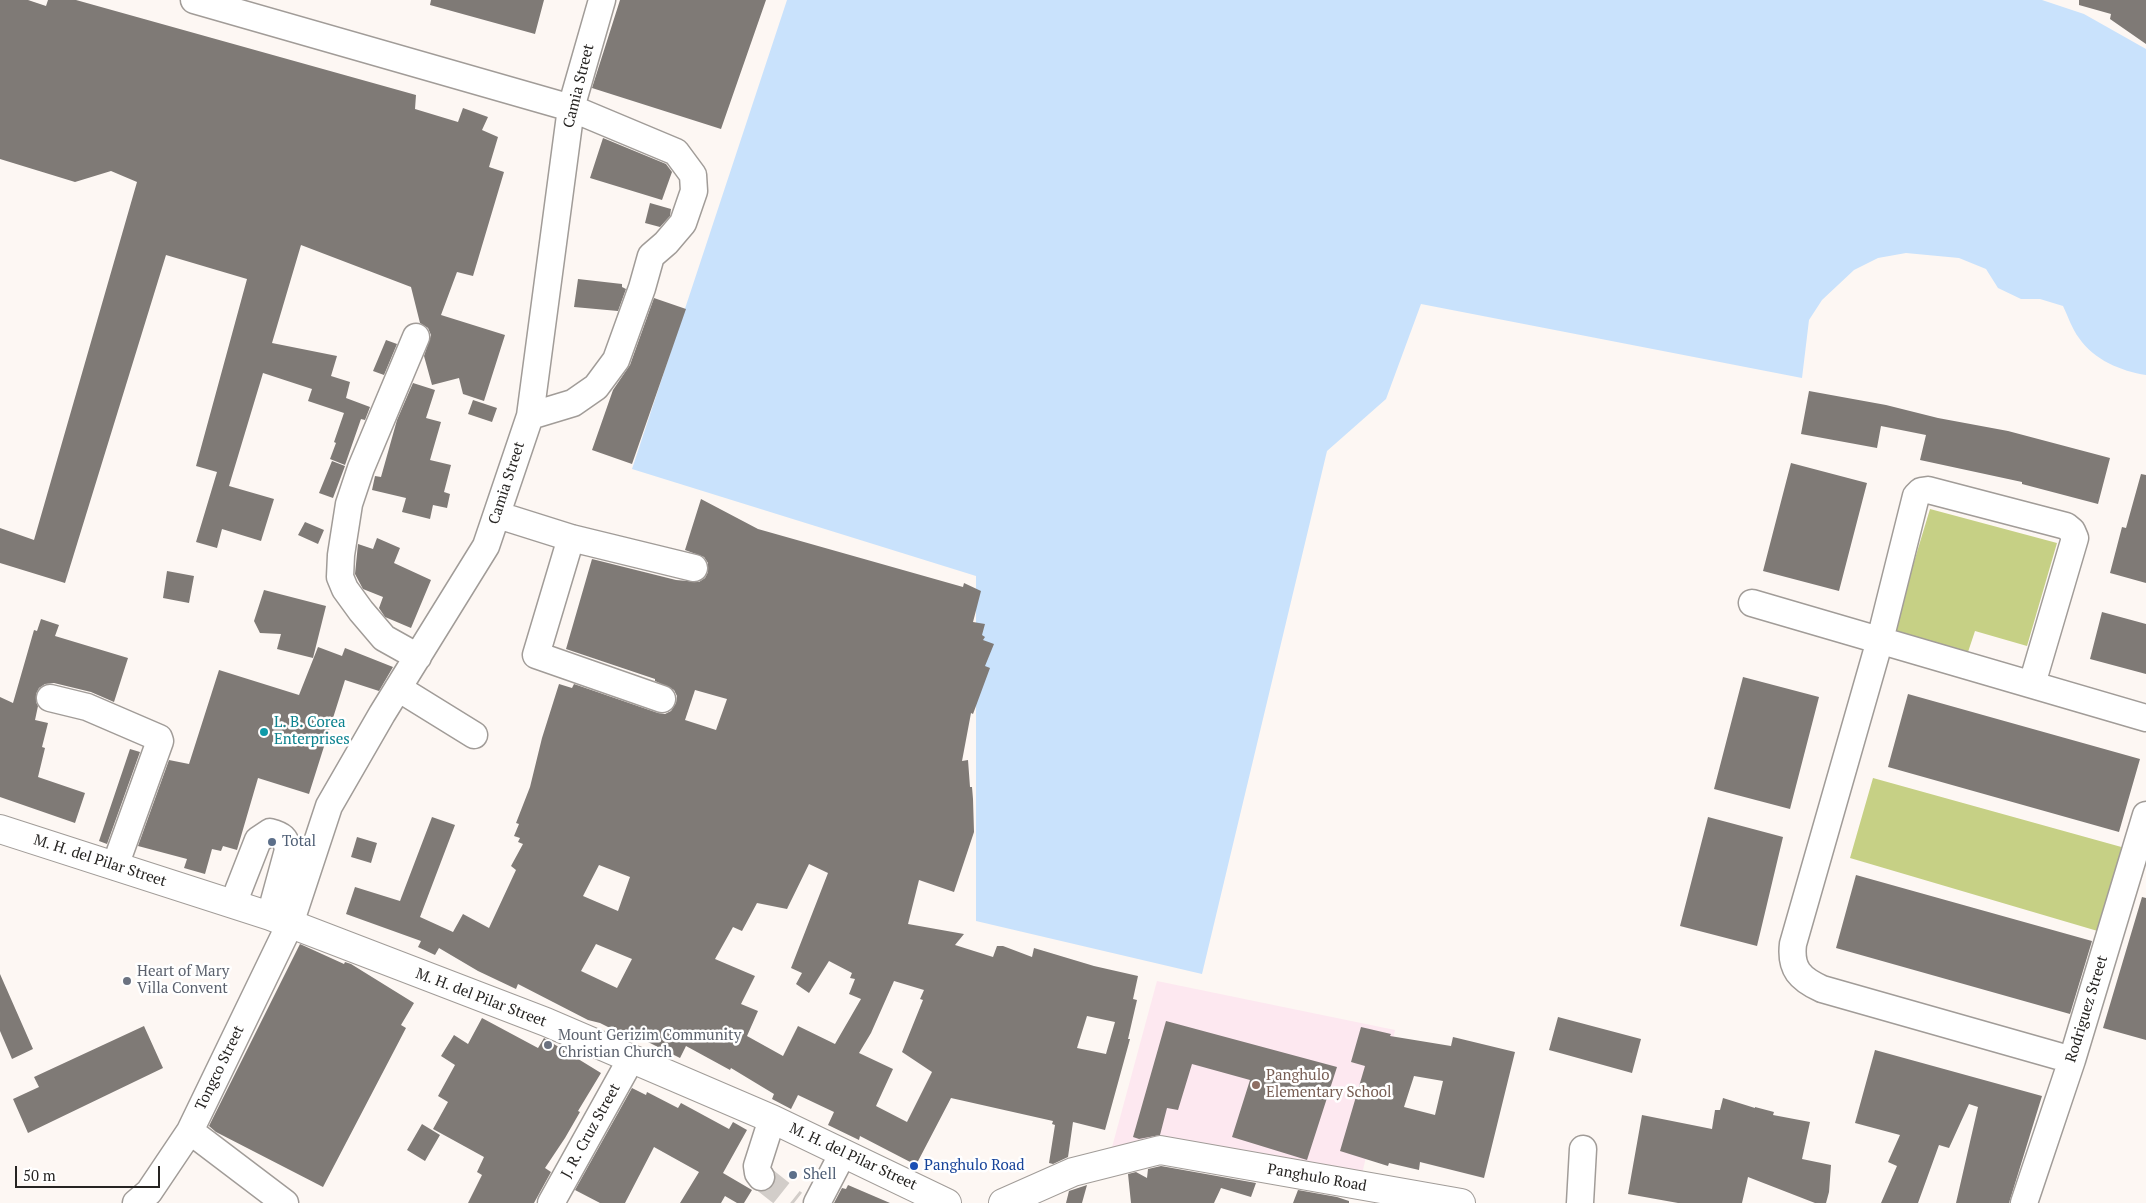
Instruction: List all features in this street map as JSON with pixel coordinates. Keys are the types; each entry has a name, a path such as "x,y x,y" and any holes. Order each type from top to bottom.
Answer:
{"main road":[{"name":"M. H. del Pilar Street","path":"0,829 280,920 537,1019 772,1119 843,1153 930,1199"},
{"name":"Panghulo Road","path":"1003,1203 1073,1172 1160,1150 1461,1203"}],"street":[{"path":"194,0 571,108 676,152 693,175 694,191 683,224 666,243 650,256 642,288 616,360 596,387 573,403 530,416"},
{"name":"Camia Street","path":"280,920 329,806 398,688 486,546 498,515 530,416 571,108 602,0"},
{"path":"416,336 349,504 341,555 340,577 361,611 384,638 418,657"},
{"path":"2032,684 2075,538 2072,531 2066,526 1928,490 1921,491 1916,496 1880,640 1793,944 1792,958 1797,971 1810,983 1822,989 2072,1060"},
{"path":"498,515 570,538 694,568"},
{"path":"570,538 536,655 662,699"},
{"path":"1752,603 2146,718"},
{"path":"398,688 474,735"},
{"path":"50,698 87,707 157,737 160,741 115,866"},
{"name":"Rodriguez Street","path":"2024,1203 2072,1060 2146,815"},
{"path":"233,904 258,840 270,832 281,835 286,841 288,850 280,920"},
{"name":"Tongco Street","path":"136,1203 149,1192 190,1131 280,920"},
{"name":"J. R. Cruz Street","path":"561,1200 631,1059"},
{"path":"761,1177 757,1166 772,1119"},
{"path":"190,1131 285,1203"},
{"path":"1580,1203 1584,1148"},
{"path":"817,1203 843,1153"}],"shaded area":[{"name":"Panghulo Elementary School","path":"1157,981 1395,1030 1360,1183 1111,1151"}],"green space":[{"path":"1930,509 2057,543 2027,646 1975,631 1965,661 1891,638"},
{"path":"1873,778 2125,848 2101,932 1850,858"}],"water":[{"path":"787,0 2042,0 2084,14 2146,49 2146,375 2127,371 2109,363 2092,352 2085,346 2072,327 2063,306 2040,299 2021,299 1998,288 1986,269 1959,258 1906,253 1878,258 1854,270 1822,300 1809,320 1802,378 1421,304 1386,399 1327,451 1202,974 976,921 976,576 632,469"}],"building":[{"path":"0,0 28,0 46,6 48,0 76,0 416,95 415,109 458,122 463,108 488,117 482,130 498,137 489,167 504,172 473,276 457,272 441,315 505,335 484,401 463,394 459,378 432,385 424,356 431,335 428,328 420,323 411,287 301,245 272,343 337,356 331,376 350,382 346,398 370,407 365,420 361,419 345,465 330,459 344,413 308,401 312,389 263,373 229,486 274,499 261,541 222,529 217,548 196,542 217,472 196,466 247,279 166,255 65,583 0,563 0,528 34,540 137,182 111,171 75,182 0,159"},
{"path":"431,0 544,0 535,34 430,5"},
{"path":"620,0 766,0 721,129 592,88"},
{"path":"2079,0 2146,0 2146,44 2110,19 2111,14 2079,5"},
{"path":"603,138 666,164 672,172 662,200 590,178"},
{"path":"650,203 671,209 670,216 660,227 645,223"},
{"path":"578,279 622,284 622,287 626,289 618,311 574,307"},
{"path":"654,298 686,309 632,464 592,450 613,390 630,365"},
{"path":"386,340 397,344 384,375 373,371"},
{"path":"413,383 435,390 426,418 441,422 430,460 451,465 444,492 450,494 447,508 433,505 430,519 402,512 406,498 372,490 375,476 381,477 397,420"},
{"path":"1809,391 2008,431 2110,458 2098,504 2022,484 2022,482 1920,460 1926,435 1881,426 1877,448 1801,434"},
{"path":"473,400 497,408 492,422 468,414"},
{"path":"332,461 345,466 333,498 319,493"},
{"path":"1791,463 1867,483 1839,591 1763,571"},
{"path":"2141,474 2146,475 2146,583 2110,573 2122,527 2126,528"},
{"path":"701,499 758,529 963,587 964,583 981,591 973,622 985,624 982,635 985,637 983,640 994,644 985,666 990,668 973,714 971,713 962,761 968,760 973,799 974,832 954,892 919,880 908,924 964,934 955,945 993,957 997,946 1003,946 1032,957 1034,948 1094,966 1138,976 1133,999 1137,1000 1128,1039 1130,1039 1105,1130 1073,1122 1068,1157 1053,1164 1049,1163 1055,1125 1052,1124 1053,1121 951,1098 916,1165 860,1136 859,1140 828,1125 834,1112 798,1095 791,1109 772,1099 774,1094 731,1068 730,1070 686,1046 680,1058 624,1030 622,1034 600,1023 588,1020 518,984 516,989 478,971 439,948 435,955 418,947 421,941 346,914 355,887 400,901 432,817 455,825 420,917 453,932 463,914 489,928 516,870 511,866 523,844 518,842 520,838 514,836 519,824 516,823 530,787 542,738 559,684 572,688 574,684 658,713 665,714 671,711 676,703 677,696 674,690 655,681 655,679 566,649 592,559 676,580 699,582 705,578 708,572 708,563 704,557 685,550","holes":["695,690 727,699 716,730 685,720","809,864 828,873 791,968 802,973 796,984 809,993 829,961 852,973 850,978 855,979 849,994 861,999 835,1044 798,1026 783,1056 747,1036 758,1011 741,1004 755,976 715,959 733,927 742,931 757,903 787,909","599,865 630,877 618,911 583,896","596,944 632,959 617,988 581,971","894,981 924,990 920,999 923,1000 902,1052 932,1072 907,1122 876,1106 893,1069 859,1053 871,1033","1087,1016 1115,1022 1106,1054 1077,1048"]},
{"path":"305,522 324,530 318,544 298,535"},
{"path":"377,538 400,548 394,563 431,580 411,628 385,617 379,608 383,597 363,589 355,574 358,544 373,549"},
{"path":"167,571 194,576 189,603 163,598"},
{"path":"264,590 326,606 313,658 277,649 281,634 260,633 254,621"},
{"path":"2102,612 2146,624 2146,674 2090,659"},
{"path":"41,619 59,625 55,636 128,658 114,702 91,692 54,683 45,684 39,688 36,694 38,706 35,720 48,723 42,747 45,748 38,777 85,793 75,823 0,797 0,697 13,703 34,630 37,631"},
{"path":"318,647 342,656 345,648 393,667 379,691 345,680 309,794 258,778 237,850 223,846 221,851 212,849 205,874 184,868 187,859 138,846 169,760 189,764 219,670 299,695"},
{"path":"1743,677 1819,697 1790,809 1714,789"},
{"path":"1908,694 2140,759 2119,832 1888,767"},
{"path":"130,749 140,752 107,844 99,841"},
{"path":"1708,817 1783,837 1757,946 1680,926"},
{"path":"357,837 377,843 371,863 351,857"},
{"path":"1856,875 2092,941 2070,1014 1836,948"},
{"path":"2142,897 2146,898 2146,1040 2103,1028"},
{"path":"300,944 344,964 345,962 351,964 414,1003 401,1025 406,1028 323,1187 216,1132 209,1126"},
{"path":"0,974 33,1049 12,1059 0,1031"},
{"path":"1558,1017 1641,1039 1632,1073 1549,1050"},
{"path":"482,1018 538,1048 544,1038 601,1073 578,1111 580,1112 565,1138 545,1168 551,1172 534,1203 468,1203 482,1175 477,1172 484,1157 433,1129 448,1102 438,1096 455,1065 441,1056 454,1035 468,1044"},
{"path":"1166,1021 1337,1067 1307,1160 1232,1137 1250,1080 1192,1064 1178,1110 1167,1108 1160,1135 1139,1139 1133,1137"},
{"path":"144,1026 163,1068 28,1133 13,1099 39,1087 34,1077"},
{"path":"1361,1027 1391,1034 1390,1036 1451,1046 1453,1037 1515,1052 1484,1178 1420,1162 1419,1170 1389,1163 1388,1166 1340,1151 1365,1066 1351,1062","holes":["1414,1076 1443,1081 1435,1115 1404,1107"]},
{"path":"1875,1050 2042,1096 2009,1203 1956,1203 1978,1107 1969,1104 1949,1148 1939,1145 1918,1203 1881,1203 1897,1166 1888,1162 1900,1135 1855,1123"},
{"path":"632,1088 646,1095 647,1092 678,1108 681,1103 729,1129 733,1122 747,1130 723,1173 752,1190 744,1203 737,1203 725,1196 721,1203 680,1203 699,1172 654,1147 625,1203 600,1203 575,1190"},
{"path":"1723,1098 1774,1112 1773,1115 1810,1122 1802,1159 1831,1165 1829,1192 1826,1203 1815,1203 1748,1177 1742,1203 1678,1203 1628,1194 1642,1115 1712,1129 1715,1110 1720,1110"},
{"path":"422,1124 440,1135 425,1161 407,1150"},
{"path":"1161,1166 1256,1183 1251,1197 1221,1188 1214,1203 1131,1203 1128,1174 1136,1172 1147,1178 1148,1169"},
{"path":"848,1185 890,1203 834,1203 842,1188 846,1189"},
{"path":"1087,1185 1082,1203 1066,1203 1069,1191"},
{"path":"1298,1190 1337,1197 1349,1201 1349,1203 1293,1203"}],"tunnel":[{"path":"761,1177 794,1203"}],"place":[{"name":"L. B. Corea Enterprises","path":"264,732"},
{"name":"Total","path":"272,842"},
{"name":"Heart of Mary Villa Convent","path":"127,981"},
{"name":"Mount Gerizim Community Christian Church","path":"548,1045"},
{"name":"Panghulo Elementary School","path":"1256,1085"},
{"name":"Panghulo Road","path":"914,1166"},
{"name":"Shell","path":"793,1175"}]}
